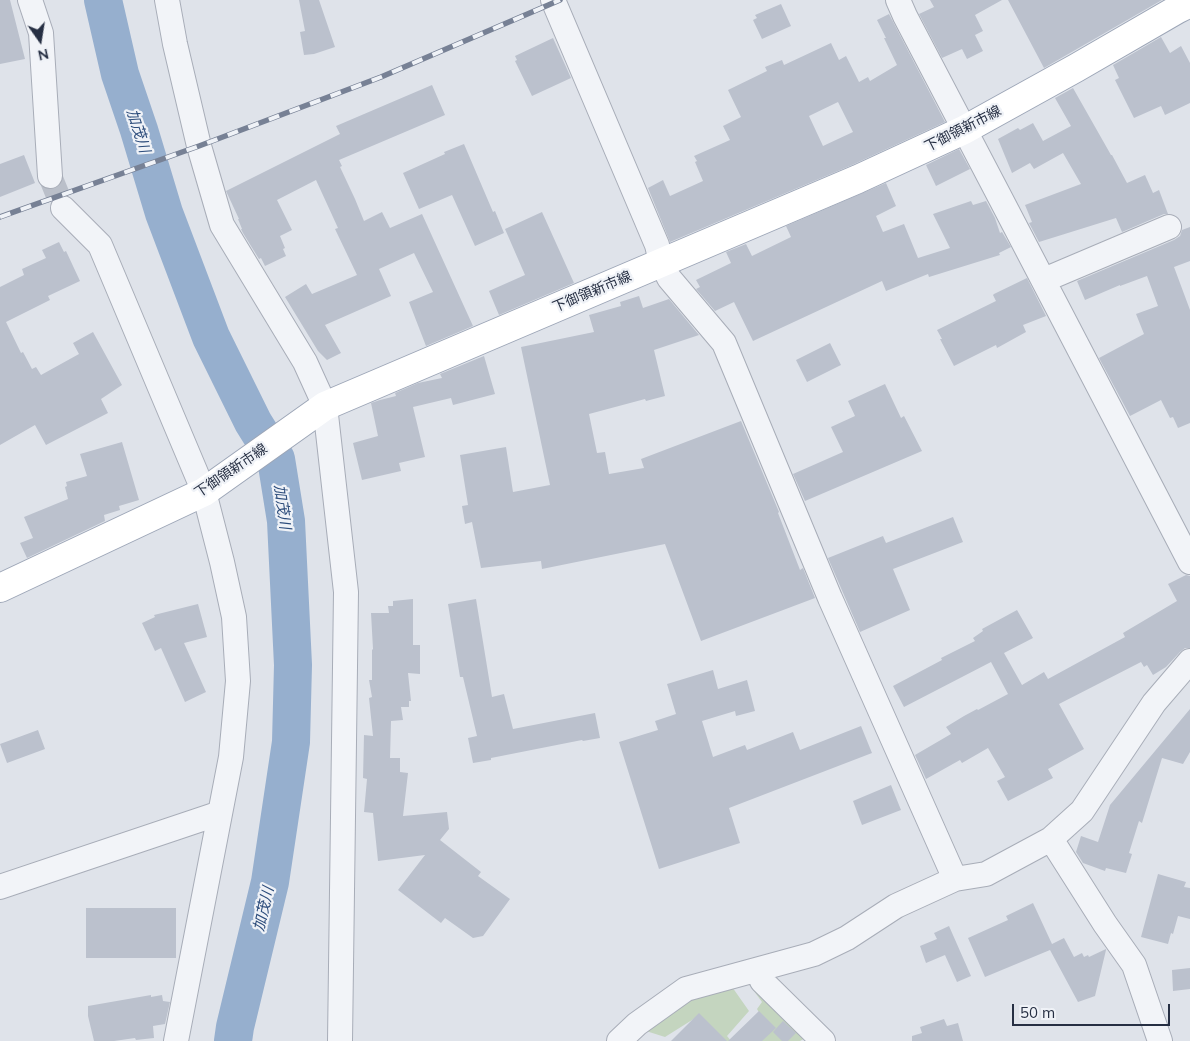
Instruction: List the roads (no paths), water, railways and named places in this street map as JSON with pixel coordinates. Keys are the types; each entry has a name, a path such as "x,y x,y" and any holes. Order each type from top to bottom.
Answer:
{"main road":[{"name":"下御領新市線","path":"0,588 211,488 316,412 661,262 858,179 964,130 1190,3"}],"street":[{"path":"30,0 41,33 50,176"},
{"path":"167,0 175,44 199,146 222,225 305,362 316,412 346,592 340,1041"},
{"path":"553,0 657,245 661,262 669,278 724,343 830,598 955,878"},
{"path":"898,0 1190,562"},
{"path":"63,208 100,245 211,488 222,562 234,617 238,681 231,757 176,1041"},
{"path":"1044,280 1169,227"},
{"path":"619,1041 637,1024 686,989 814,954 847,938 896,906 955,878 986,874 1051,839 1082,811 1154,703 1190,661"},
{"path":"0,887 220,813"},
{"path":"1051,839 1105,924 1134,965 1160,1041"},
{"path":"758,970 762,981 823,1041"}],"waterway":[{"name":"加茂川","path":"103,0 120,74 164,213 211,337 253,422 276,459 286,521 293,665 291,742 270,882 233,1041"}],"tunnel":[{"path":"50,176 63,208"}],"railway":[{"path":"0,217 199,146 381,77 560,0"}]}
